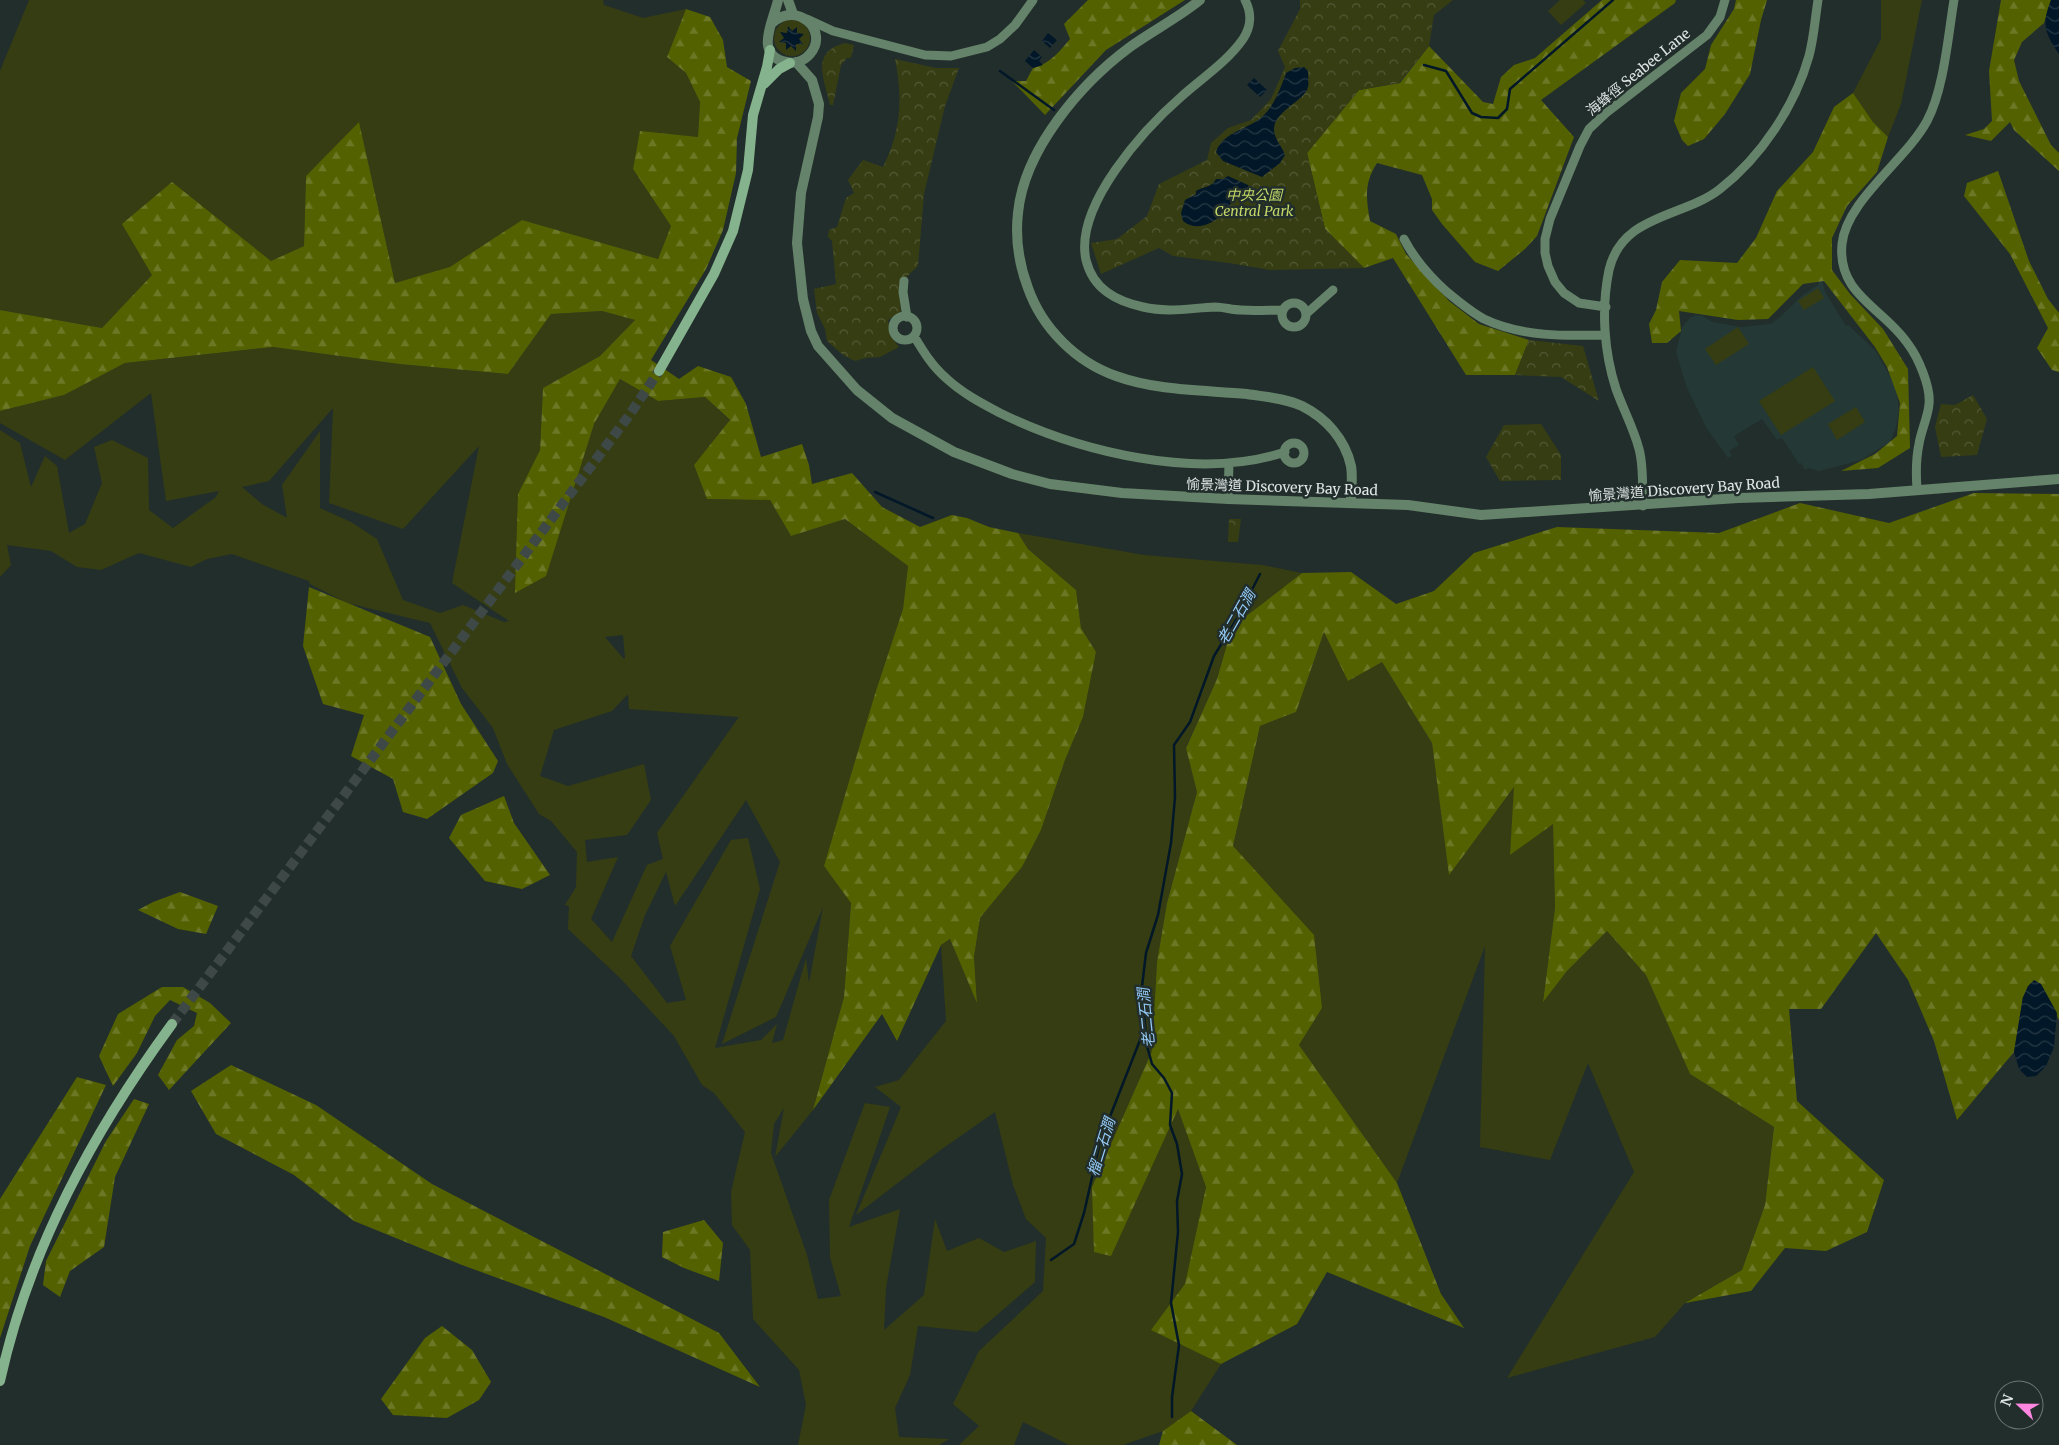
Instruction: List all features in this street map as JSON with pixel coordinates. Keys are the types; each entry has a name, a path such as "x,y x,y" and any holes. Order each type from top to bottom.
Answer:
{"main road":[{"path":"659,371 714,274 733,231 748,170 753,114 770,50"},
{"path":"761,86 774,73 793,62"},
{"path":"0,1381 16,1320 31,1277 68,1191 116,1105 172,1024"}],"street":[{"path":"778,0 767,36 770,50 779,60 793,62 806,58 832,31"},
{"path":"788,0 792,14"},
{"path":"772,23 784,14 792,14 832,31 925,55 951,56 987,47 1000,39 1015,25 1033,0"},
{"path":"1200,0 1129,48 1106,68 1068,108 1040,148 1026,180 1018,211 1017,249 1026,283 1036,309 1057,336 1086,362 1113,375 1146,385 1236,393 1283,400 1301,406 1322,419 1334,430 1342,442 1351,466 1351,502"},
{"path":"1246,0 1249,9 1249,22 1242,41 1212,71 1165,111 1113,172 1088,224 1084,241 1085,253 1090,271 1100,286 1109,295 1133,304 1171,310 1216,307 1239,310 1283,310"},
{"name":"海蜂徑 Seabee Lane","path":"1606,307 1579,303 1564,293 1555,282 1545,253 1546,232 1550,219 1580,146 1589,130 1606,113 1707,35 1720,17 1726,0"},
{"path":"1643,506 1640,453 1613,378 1605,335 1610,267 1616,252 1626,239 1645,223 1694,204 1715,192 1740,171 1772,131 1792,99 1805,67 1818,0"},
{"path":"1917,489 1918,446 1929,405 1927,386 1908,343 1849,282 1844,267 1842,246 1844,232 1854,212 1920,134 1932,112 1939,86 1954,0"},
{"path":"807,19 815,34 813,49"},
{"name":"愉景灣道 Discovery Bay Road","path":"813,49 812,80 819,104 818,117 801,193 798,219 799,269 810,330 818,346 857,390 878,409 954,452 1012,474 1050,484 1092,490 1162,496 1351,502 1429,507 1481,515 1643,506 1738,498 1870,494 2059,479"},
{"name":"愉景灣道 Discovery Bay Road","path":"793,62 812,80"},
{"path":"1404,239 1422,269 1433,280 1469,310 1485,319 1512,328 1557,336 1605,335"},
{"path":"904,281 903,292 907,316 916,324 914,336 934,365 960,389 990,408 1042,431 1096,448 1132,456 1176,462 1229,463 1263,458 1285,452"},
{"path":"1306,314 1301,305 1294,302 1287,304 1283,310 1284,322 1294,327 1301,325 1306,314 1333,290"},
{"path":"907,316 896,320 893,331 897,337 904,340 914,336"},
{"path":"1228,499 1229,463"}],"shaded area":[{"path":"1821,276 1825,292 1846,326 1848,325 1875,350 1893,381 1899,411 1896,427 1890,442 1861,460 1819,471 1809,468 1805,470 1782,438 1777,440 1762,419 1734,436 1739,445 1729,451 1732,456 1728,458 1707,429 1687,388 1676,352 1682,327 1690,318 1696,315 1703,316 1712,322 1741,327 1771,324 1804,294 1818,285"}],"green space":[{"path":"29,0 603,0 604,5 643,18 686,9 667,57 686,73 700,102 698,137 641,132 633,169 671,226 658,259 522,220 450,268 395,283 359,123 306,176 304,246 271,261 171,182 152,275 102,328 0,310 0,71"},
{"path":"1088,0 1185,0 1106,50 1045,115 1012,81 1026,81 1033,68 1050,60 1058,53 1070,39 1064,24"},
{"name":"中央公園 Central Park","path":"1300,0 1453,0 1434,15 1429,46 1399,83 1359,90 1307,153 1325,229 1364,268 1270,270 1173,256 1159,248 1101,274 1091,243 1117,239 1147,216 1159,184 1207,160 1211,143 1228,128 1251,120 1271,99 1285,67 1278,51 1300,9"},
{"path":"1560,0 1583,0 1586,3 1561,25 1548,11"},
{"path":"1602,0 1676,0 1675,3 1541,100 1574,137 1537,236 1525,249 1498,271 1475,262 1442,224 1432,210 1432,199 1422,175 1377,163 1370,177 1367,198 1370,221 1396,234 1406,254 1449,301 1479,324 1529,340 1515,375 1466,375 1393,258 1364,268 1325,229 1307,153 1359,90 1400,83 1429,46 1483,102 1493,104 1501,77 1514,65 1535,58"},
{"path":"1736,0 1767,0 1750,74 1725,114 1704,139 1688,146 1682,140 1674,121 1681,93 1705,69 1711,45 1734,9"},
{"path":"1881,0 1922,0 1901,104 1888,137 1873,122 1853,93 1881,39"},
{"path":"2001,0 2051,0 2044,23 2022,42 2014,60 2019,81 2051,145 2059,153 2059,171 2014,130 2010,122 1991,141 1965,135 1984,129 1992,121 1989,71"},
{"path":"686,9 710,17 723,40 727,67 751,81 737,138 736,173 723,230 706,269 651,360 679,379 698,366 731,377 746,404 761,457 802,444 809,465 812,484 852,473 882,507 920,527 952,515 967,518 989,527 1018,533 1028,549 1076,590 1081,628 1096,652 1083,717 1065,760 1041,830 1022,867 980,918 974,957 977,1003 950,939 941,945 897,1041 882,1014 813,1110 844,997 851,903 824,866 875,694 903,609 908,566 845,519 791,536 770,500 707,499 694,465 730,420 705,397 658,401 620,379 594,424 546,576 515,593 518,494 540,450 543,388 600,356 635,320 602,311 551,314 508,374 399,364 273,347 125,363 64,395 0,411 0,310 102,328 152,275 122,224 172,182 271,261 304,246 306,176 359,122 395,283 450,267 522,220 658,259 671,226 633,169 640,131 698,137 700,102 686,73 667,57"},
{"path":"792,20 799,21 805,25 809,31 809,45 805,51 799,55 792,56 785,55 779,51 775,45 774,38 775,31 779,25 785,21"},
{"path":"845,43 854,45 851,58 847,58 841,65 833,105 830,105 823,76 823,59 834,47"},
{"path":"895,59 936,68 959,68 945,106 924,194 918,266 899,284 901,312 888,320 891,337 899,347 880,357 855,361 843,355 827,341 825,329 817,313 814,289 836,284 832,241 828,237 829,230 837,227 846,198 854,193 848,180 863,160 883,167 894,141 899,115 898,73"},
{"path":"1853,93 1873,122 1888,137 1877,172 1847,206 1832,238 1832,270 1850,294 1883,329 1908,369 1910,448 1878,468 1841,471 1875,454 1897,436 1900,403 1887,367 1875,347 1824,281 1803,284 1768,319 1738,320 1679,311 1681,331 1667,343 1652,343 1649,324 1656,310 1662,282 1680,260 1737,263 1756,238 1777,191 1813,152 1834,107"},
{"path":"1998,171 2029,261 2048,299 2059,313 2059,372 2052,370 2037,348 2048,328 2010,254 1964,196 1967,183"},
{"path":"1818,288 1824,298 1804,310 1798,301"},
{"path":"602,311 635,320 600,356 543,388 540,450 518,494 594,424 620,379 658,401 705,397 730,421 694,465 707,499 770,500 791,536 845,519 908,566 903,609 824,866 851,902 844,997 813,1110 775,1157 784,1108 774,1124 771,1153 807,1255 818,1299 841,1296 830,1257 829,1200 865,1103 890,1107 849,1227 900,1209 886,1288 884,1330 924,1295 935,1219 947,1251 979,1238 1004,1252 1036,1241 1035,1282 977,1332 918,1326 910,1375 895,1408 899,1437 949,1439 939,1445 798,1445 806,1405 799,1370 753,1319 750,1250 732,1225 731,1192 745,1132 714,1093 702,1085 674,1036 620,978 568,929 569,906 565,905 576,887 577,852 551,821 539,814 507,764 493,728 462,688 430,623 347,603 310,584 309,581 232,554 207,559 191,567 139,553 101,570 77,567 51,551 7,545 11,565 0,577 0,430 20,443 31,487 45,456 57,466 69,533 85,524 102,483 94,447 112,440 148,458 149,510 173,528 216,497 219,491 166,501 151,393 65,460 0,423 0,411 64,395 125,363 273,347 399,364 508,374 551,314","holes":["333,408 329,503 403,529 479,446 452,583 509,621 504,622 463,605 440,613 403,600 377,539 351,522 320,508 320,431 282,485 287,518 262,504 242,487 269,481","623,635 624,659 605,637","628,694 629,709 739,717 657,833 663,859 647,865 612,942 591,919 618,857 587,862 585,840 627,835 651,800 644,764 568,786 540,776 554,730 612,711","746,800 780,862 722,1044 776,1017 823,907 809,983 806,958 783,1040 772,1043 777,1024 761,1040 715,1048 760,889 748,838 731,840 670,946 686,1000 667,1003 631,956 645,915 666,872 675,906"]},
{"path":"1738,327 1749,344 1716,365 1705,349"},
{"path":"1529,340 1583,346 1599,401 1561,377 1515,375"},
{"path":"1813,367 1835,401 1781,435 1759,401"},
{"path":"1973,395 1987,419 1977,455 1941,457 1935,427 1941,404 1955,405"},
{"path":"1856,407 1865,422 1837,440 1828,424"},
{"path":"1541,424 1561,455 1561,480 1500,481 1486,457 1504,425"},
{"path":"1974,493 2059,494 2059,1020 2041,984 2023,997 2014,1052 1957,1120 1934,1041 1908,980 1876,933 1821,1009 1789,1009 1797,1101 1884,1180 1867,1232 1826,1251 1785,1248 1751,1291 1685,1303 1742,1270 1765,1205 1774,1127 1690,1074 1646,975 1607,931 1567,971 1543,1002 1555,908 1553,824 1510,855 1514,787 1449,875 1432,743 1382,662 1348,681 1324,632 1296,712 1260,726 1233,846 1314,935 1322,1008 1299,1045 1397,1183 1441,1294 1464,1328 1327,1272 1297,1324 1221,1364 1151,1330 1185,1284 1206,1187 1178,1109 1111,1256 1094,1252 1092,1187 1152,1051 1157,962 1167,903 1197,792 1186,748 1217,679 1232,627 1302,573 1351,572 1396,604 1434,591 1474,553 1557,527 1719,533 1800,503 1889,523"},
{"path":"1229,519 1241,519 1238,542 1228,542"},
{"path":"1018,533 1144,555 1262,565 1302,573 1232,627 1217,679 1186,747 1197,792 1167,903 1157,962 1152,1051 1092,1187 1178,1108 1206,1187 1185,1285 1152,1330 1221,1364 1191,1411 1163,1431 1123,1445 1069,1445 1023,1422 1014,1445 959,1445 979,1426 953,1404 979,1351 1043,1291 1046,1238 1026,1219 1013,1185 995,1112 942,1149 856,1215 901,1107 875,1087 899,1080 946,1021 941,945 950,939 977,1001 974,957 980,918 1022,867 1041,830 1065,760 1083,717 1096,652 1081,628 1076,590 1028,549"},
{"path":"309,587 430,637 461,704 498,761 493,773 427,819 403,812 393,779 351,756 364,715 323,704 303,646"},
{"path":"1324,632 1382,662 1432,743 1449,874 1515,786 1510,855 1553,823 1555,908 1543,1001 1567,971 1607,931 1646,975 1690,1074 1774,1127 1765,1205 1742,1270 1685,1303 1655,1337 1507,1378 1634,1172 1588,1063 1550,1160 1480,1147 1485,946 1397,1183 1299,1045 1322,1008 1233,846 1260,726 1296,712"},
{"path":"504,796 514,823 550,875 522,889 485,881 449,838 461,815"},
{"path":"180,892 218,906 206,934 178,929 138,910"},
{"path":"162,987 183,987 210,1003 231,1023 169,1090 158,1075 177,1040 194,1026 197,1013 170,1000 155,1016 137,1053 113,1086 99,1056 118,1014"},
{"path":"231,1065 316,1105 432,1184 719,1333 760,1387 604,1317 462,1265 354,1221 294,1175 216,1134 191,1091"},
{"path":"77,1077 106,1085 30,1246 0,1338 0,1199"},
{"path":"134,1099 149,1104 115,1177 104,1247 70,1271 60,1297 43,1285 46,1261 106,1141"},
{"path":"704,1220 723,1243 719,1281 684,1268 662,1257 663,1232"},
{"path":"442,1326 472,1350 491,1382 479,1400 447,1418 393,1415 381,1399 425,1338"},
{"path":"1191,1411 1237,1445 1159,1445 1163,1431"}],"water":[{"path":"2051,0 2059,0 2059,54 2050,40 2045,23"},
{"path":"788,26 792,31 797,27 797,33 804,34 799,39 803,44 796,44 796,51 791,46 786,50 786,43 779,42 784,38 780,32 787,33"},
{"path":"1048,33 1057,40 1050,48 1042,41"},
{"path":"1034,50 1042,57 1039,61 1043,65 1033,68 1025,61"},
{"path":"1304,67 1308,71 1306,92 1279,116 1274,129 1275,136 1285,155 1280,163 1262,177 1223,161 1216,152 1224,139 1264,115 1280,90 1286,73 1295,68"},
{"path":"1254,78 1267,90 1260,97 1247,85"},
{"path":"1228,176 1248,185 1252,192 1259,195 1254,201 1237,196 1215,221 1208,224 1196,226 1189,225 1183,221 1181,213 1185,200 1196,194 1196,191 1212,184 1216,179 1223,179"},
{"path":"2034,980 2041,984 2057,1013 2054,1047 2046,1066 2036,1076 2027,1077 2019,1069 2014,1052 2023,997 2028,986"}],"waterway":[{"path":"1424,65 1446,71 1472,113 1481,117 1498,118 1507,109 1510,89 1613,0"},
{"path":"1000,71 1054,110"},
{"path":"875,492 933,518"},
{"name":"老二石澗","path":"1172,1417 1172,1397 1179,1345 1171,1303 1178,1232 1177,1201 1182,1174 1177,1144 1170,1125 1172,1093 1164,1078 1152,1064 1147,1046 1141,995 1146,953 1158,915 1171,843 1175,797 1174,745 1190,722 1214,656 1239,615 1260,574"},
{"name":"榴二石澗","path":"1051,1260 1074,1244 1084,1213 1100,1142 1144,1030"}],"tunnel":[{"path":"172,1024 628,417 659,371"}]}
